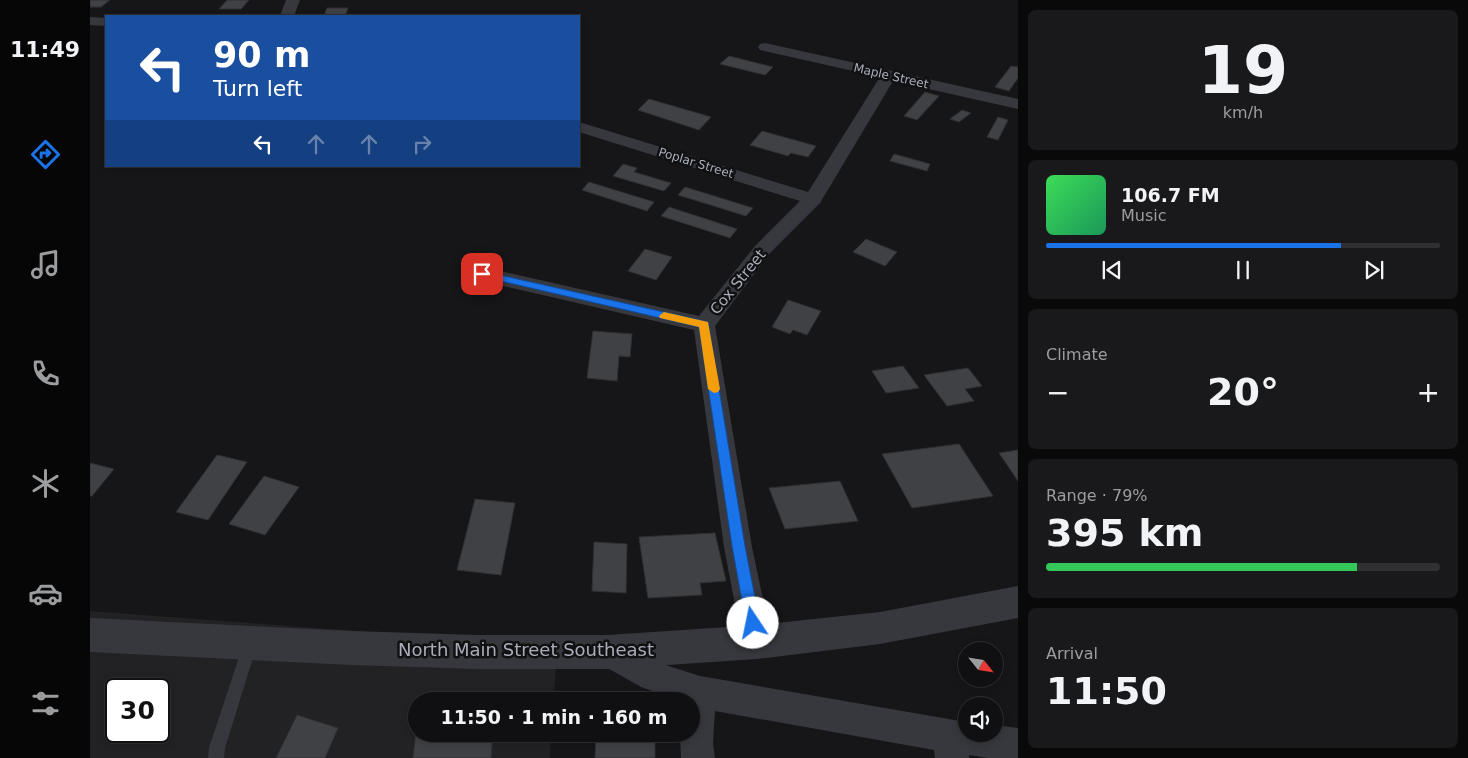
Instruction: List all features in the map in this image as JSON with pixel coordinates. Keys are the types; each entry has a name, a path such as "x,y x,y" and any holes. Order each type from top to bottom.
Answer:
{"street":[{"path":"286,15 293,0"},
{"path":"90,21 105,22"},
{"name":"Maple Street","path":"765,47 1018,104"},
{"name":"Cox Street","path":"757,642 738,546 704,325 762,250 813,199 889,76"},
{"name":"Poplar Street","path":"580,127 813,199"},
{"path":"482,274 704,325"},
{"name":"North Main Street Southeast","path":"90,635 478,652 608,652 757,642 880,628 1018,602"},
{"path":"608,652 652,676 700,692 950,747 1018,745"},
{"path":"696,742 698,758"}],"lane":[{"path":"216,758 217,748 251,643"}],"shaded area":[{"path":"90,611 557,646 554,692 408,692 408,742 551,742 550,758 90,758"}],"building":[{"path":"90,0 110,0 101,7 90,7"},
{"path":"227,0 249,0 241,9 219,9"},
{"path":"327,8 348,8 345,15 324,15"},
{"path":"729,56 773,67 765,75 720,64"},
{"path":"1011,66 1018,67 1018,78 1009,91 995,87"},
{"path":"925,92 939,96 917,120 904,116"},
{"path":"649,99 711,117 699,130 638,110"},
{"path":"962,110 971,113 959,122 950,119"},
{"path":"998,117 1008,120 998,140 987,137"},
{"path":"762,131 816,146 808,157 791,153 788,156 750,145"},
{"path":"894,154 930,164 927,171 890,161"},
{"path":"623,164 637,168 634,172 671,183 664,191 613,176"},
{"path":"589,182 654,202 647,211 582,190"},
{"path":"685,187 753,208 746,216 678,195"},
{"path":"669,207 737,229 730,238 661,216"},
{"path":"866,239 897,252 885,266 853,252"},
{"path":"645,249 672,257 656,280 628,271"},
{"path":"788,300 821,311 807,335 793,330 790,334 772,327"},
{"path":"593,331 632,334 630,357 619,356 617,381 587,378"},
{"path":"903,366 919,388 886,393 872,371"},
{"path":"968,368 982,386 965,389 974,401 947,406 924,375"},
{"path":"959,444 993,496 912,508 882,454"},
{"path":"1018,450 1018,481 999,453"},
{"path":"217,455 247,462 208,520 176,512"},
{"path":"90,463 114,469 92,496 90,496"},
{"path":"264,476 299,487 265,535 229,524"},
{"path":"840,481 858,521 785,529 769,488"},
{"path":"475,499 515,503 501,575 457,570"},
{"path":"715,533 726,581 700,583 702,595 648,598 639,537"},
{"path":"594,542 627,544 626,593 592,591"},
{"path":"297,715 338,728 325,758 276,758"},
{"path":"415,742 492,742 491,758 413,758"},
{"path":"596,742 655,742 655,758 595,758"}],"slow traffic":[{"path":"664,316 704,325 714,389"}],"route":[{"path":"482,274 704,325 738,546 753,623"}]}
